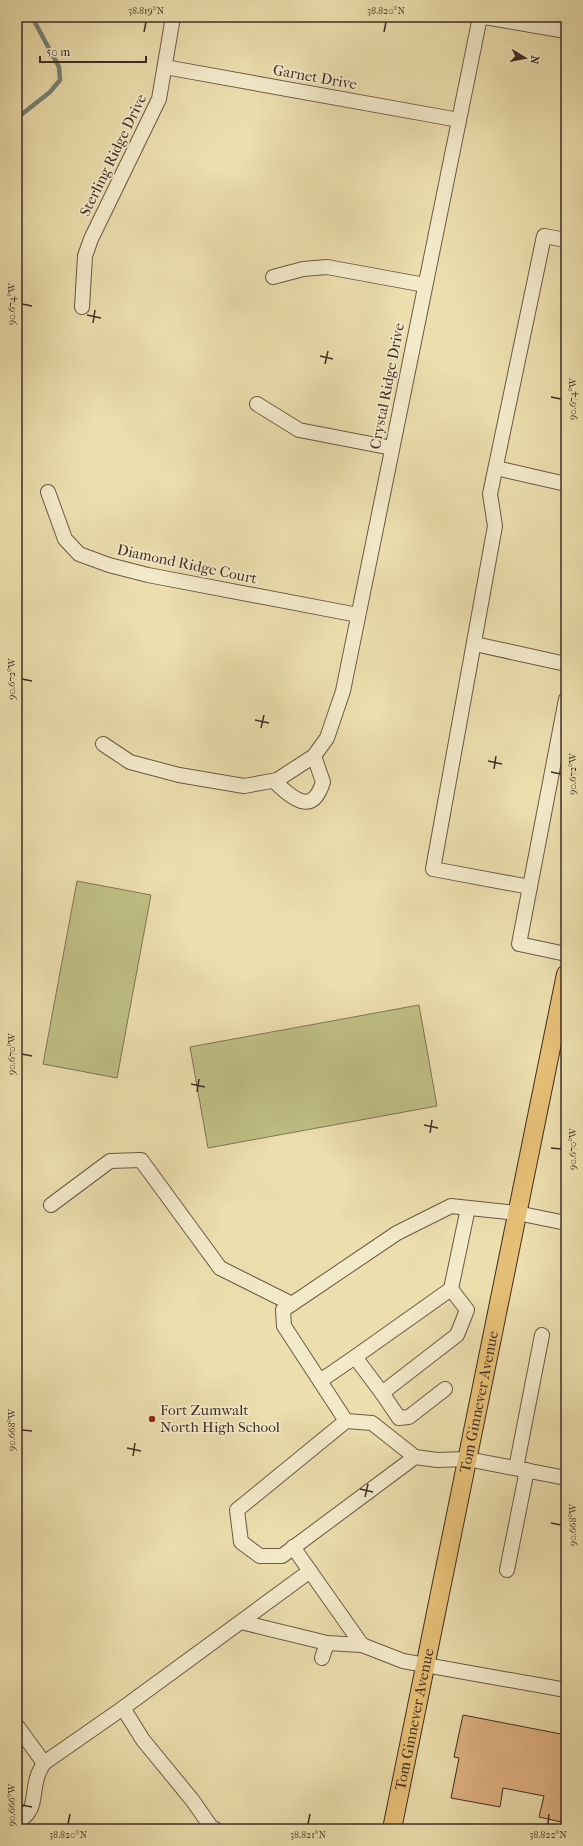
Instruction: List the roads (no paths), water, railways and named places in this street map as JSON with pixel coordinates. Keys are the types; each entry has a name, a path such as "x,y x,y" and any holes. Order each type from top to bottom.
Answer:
{"main road":[{"name":"Tom Ginnever Avenue","path":"392,1829 566,974"}],"street":[{"name":"Sterling Ridge Drive","path":"82,307 85,256 160,100 173,17"},
{"name":"Crystal Ridge Drive","path":"103,744 130,762 179,775 244,786 277,780 314,756 326,738 343,691 480,17"},
{"path":"484,17 566,31"},
{"name":"Garnet Drive","path":"165,67 459,120"},
{"path":"530,887 433,869 475,644 495,526 490,494 544,236 566,240"},
{"path":"272,277 303,268 327,266 425,285"},
{"path":"257,404 299,430 392,448"},
{"path":"496,468 566,484"},
{"name":"Diamond Ridge Court","path":"48,492 65,540 79,554 109,565 148,575 358,615"},
{"path":"475,644 566,664"},
{"path":"566,699 519,944 566,954"},
{"path":"274,781 286,793 300,802 317,797 323,782 314,756"},
{"path":"51,1206 110,1161 141,1160 220,1268 292,1304"},
{"path":"346,1421 284,1326 283,1310 397,1233 451,1206 517,1213 566,1223"},
{"path":"320,1381 451,1289 468,1208"},
{"path":"382,1393 457,1335 467,1310 451,1289"},
{"path":"507,1570 542,1335"},
{"path":"355,1357 399,1418 409,1417 445,1389"},
{"path":"415,1457 282,1556 260,1556 241,1542 236,1510 346,1421 372,1423 415,1457 437,1460 467,1459 566,1478"},
{"path":"294,1547 362,1645"},
{"path":"17,1823 26,1817 32,1809 37,1777 44,1763 123,1708 310,1571"},
{"path":"241,1622 327,1643 362,1645 403,1661 566,1690"},
{"path":"322,1658 327,1643"},
{"path":"123,1708 143,1740 193,1801 211,1827 215,1829"},
{"path":"17,1726 44,1763"}],"waterway":[{"path":"17,118 50,92 60,80 59,67 32,17"}],"place":[{"name":"Fort Zumwalt North High School","path":"152,1419"}]}
